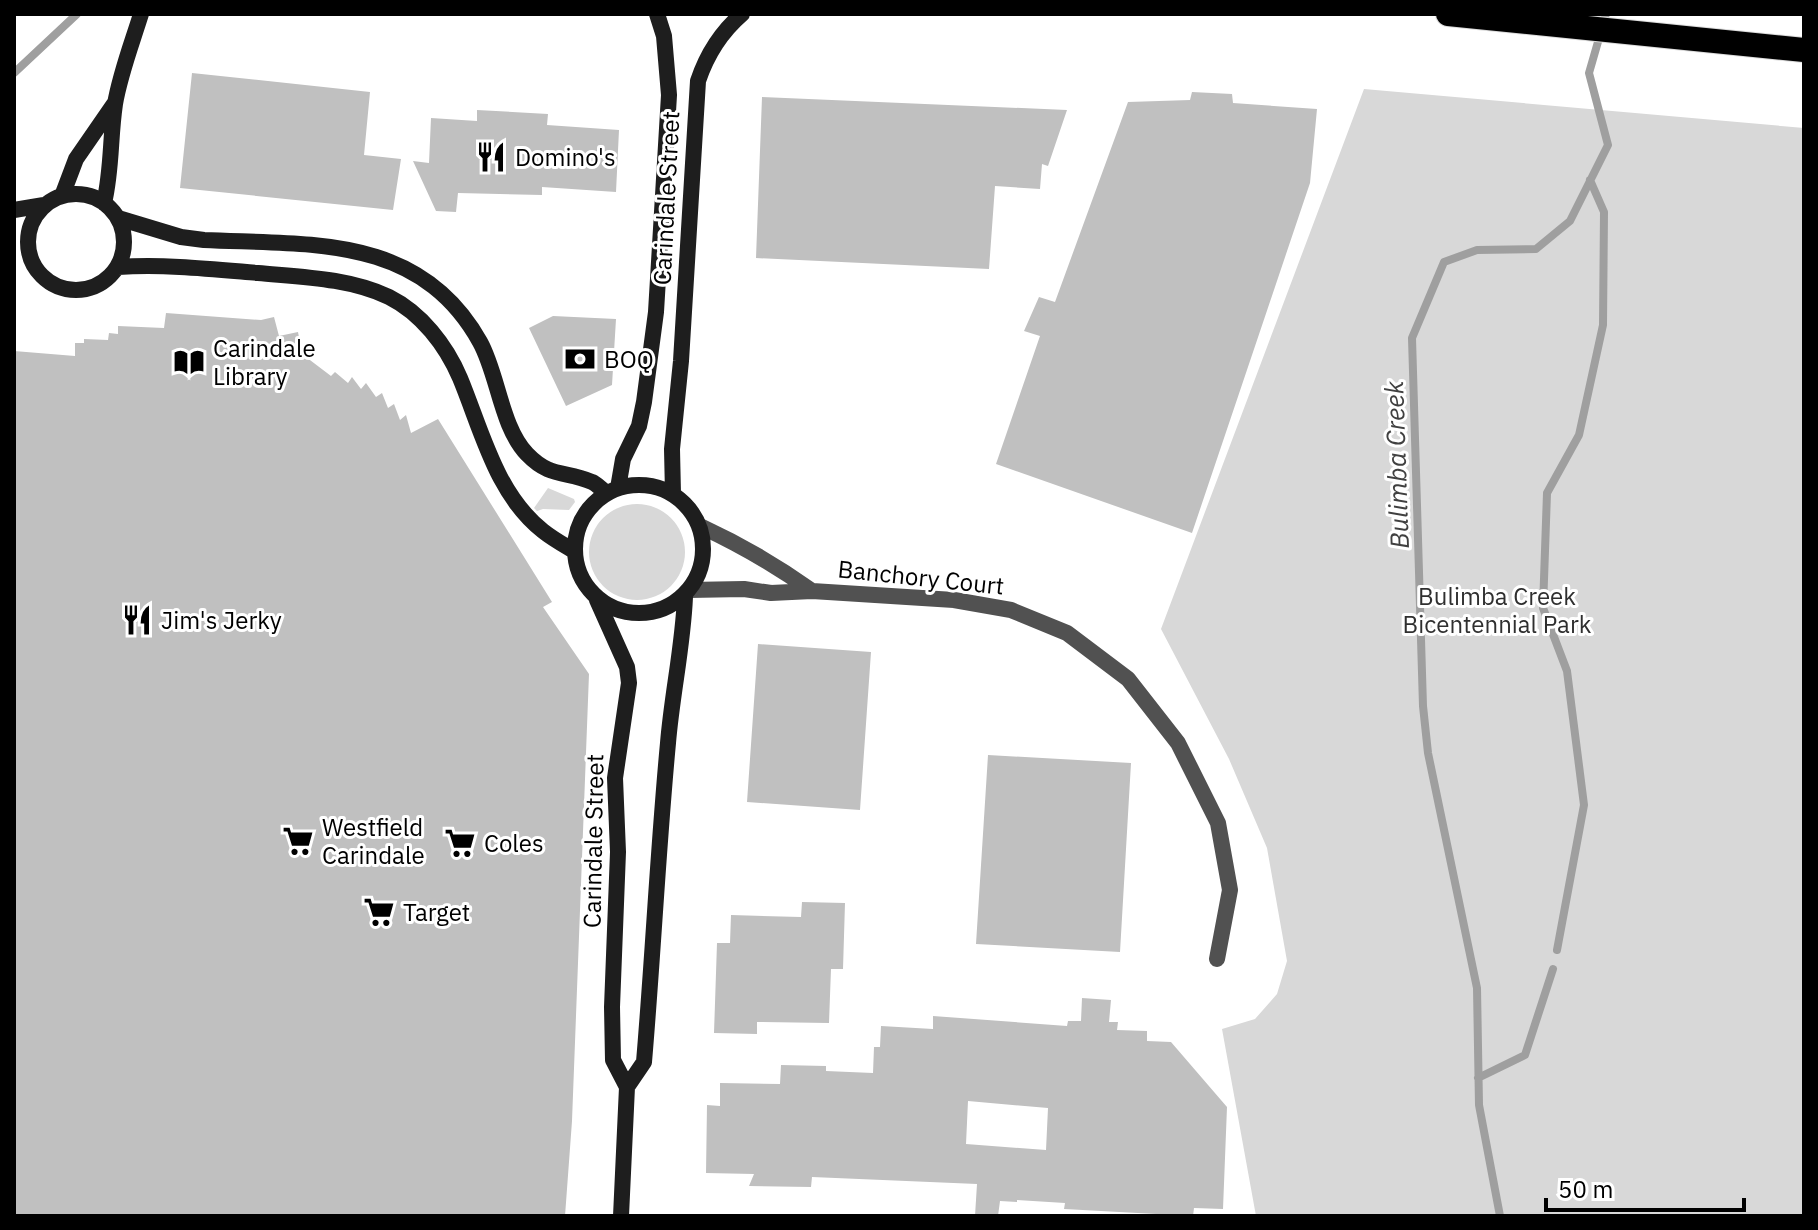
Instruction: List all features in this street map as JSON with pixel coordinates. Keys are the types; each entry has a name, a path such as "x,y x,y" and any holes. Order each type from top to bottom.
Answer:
{"highway":[{"path":"1448,14 1804,50"}],"street":[{"path":"104,203 110,177 115,103 141,14"},
{"name":"Carindale Street","path":"612,490 639,426 656,312 669,95 664,36 657,14"},
{"name":"Carindale Street","path":"673,494 672,449 681,361 698,81 713,46 742,14"},
{"path":"62,196 76,159 115,103"},
{"path":"14,210 44,205 62,196 77,194 91,196 104,203 118,218 125,242 118,267 107,279 94,287 78,291 62,289 48,282 22,257 28,230 44,205"},
{"path":"118,218 153,226 181,237 351,249 388,260 408,270 454,305 480,342 523,451 548,470 612,490"},
{"path":"118,267 158,264 309,278 372,290 391,298 412,312 450,357 492,463 523,509 542,531 574,551"},
{"path":"637,484 656,487 673,494 689,508 700,526 704,543 698,576 687,593 664,608 645,613 612,608 597,600 579,573 574,551 576,534 593,504 612,490 637,484"},
{"name":"Banchory Court","path":"700,526 783,569 812,591"},
{"name":"Banchory Court","path":"687,593 744,589 771,593 812,591 954,600 1011,610 1067,633 1128,679 1178,743 1218,823 1230,890 1217,959"},
{"name":"Carindale Street","path":"627,1087 644,1062 657,860 673,692 687,593"},
{"name":"Carindale Street","path":"597,600 627,667 629,683 615,778 618,852 613,1060 627,1087 621,1216"}],"green space":[{"name":"Bulimba Creek Bicentennial Park","path":"1364,89 1804,128 1804,1216 1256,1216 1222,1029 1255,1019 1277,994 1287,961 1267,848 1229,759 1161,629"},
{"path":"548,488 574,499 569,510 537,511 534,508"},
{"path":"637,504 655,508 671,518 681,534 685,552 681,570 671,586 655,596 637,600 619,596 603,586 593,570 589,552 593,534 603,518 619,508"}],"building":[{"path":"192,73 370,92 364,155 401,159 393,210 180,188"},
{"path":"1192,92 1232,94 1233,103 1317,109 1310,183 1192,533 996,464 1040,336 1024,331 1039,297 1055,302 1128,102 1190,100"},
{"path":"762,97 1067,110 1048,166 1042,164 1040,189 995,186 989,269 756,258"},
{"path":"477,110 548,114 547,125 619,130 616,192 542,187 542,195 458,193 456,212 436,211 413,161 429,163 431,118 477,121"},
{"name":"Westfield Carindale","path":"166,313 261,320 274,317 279,336 298,332 302,354 331,376 335,372 348,383 352,377 361,389 366,383 376,397 382,393 388,408 394,404 400,420 406,415 411,433 438,419 552,602 543,607 589,674 572,1121 565,1216 14,1216 14,351 75,356 75,343 84,343 84,339 108,340 109,333 118,334 118,326 164,328"},
{"path":"553,316 616,319 612,385 566,406 529,328"},
{"path":"758,644 871,652 860,810 747,802"},
{"path":"988,755 1131,763 1120,952 976,944"},
{"path":"802,902 845,903 843,969 831,969 829,1023 757,1022 757,1034 714,1033 717,943 730,943 731,915 801,917"},
{"path":"1082,998 1111,1000 1109,1022 1118,1022 1117,1030 1147,1031 1147,1041 1171,1042 1227,1107 1223,1209 1194,1208 1193,1216 1064,1209 1065,1203 1017,1200 1000,1201 998,1216 975,1216 977,1184 812,1177 811,1187 749,1186 754,1174 706,1173 707,1105 720,1106 720,1083 780,1084 781,1065 826,1066 826,1071 873,1073 874,1047 880,1047 881,1026 933,1029 933,1016 1067,1026 1068,1021 1081,1021","holes":["968,1101 1048,1108 1046,1150 966,1144"]}],"waterway":[{"path":"14,73 77,14"},
{"name":"Bulimba Creek","path":"1500,1216 1479,1105 1477,988 1428,753 1423,706 1412,338 1444,262 1477,250 1536,249 1570,221 1608,145 1589,73 1606,14"},
{"path":"1557,950 1584,805 1567,671 1543,608 1547,493 1579,435 1603,325 1604,212 1590,180"},
{"path":"1478,1078 1525,1055 1553,969"}],"place":[{"name":"Domino's","path":"491,157"},
{"name":"BOQ","path":"580,359"},
{"name":"Carindale Library","path":"189,362"},
{"name":"Jim's Jerky","path":"137,620"},
{"name":"Westfield Carindale","path":"298,841"},
{"name":"Coles","path":"460,843"},
{"name":"Target","path":"379,912"}]}
